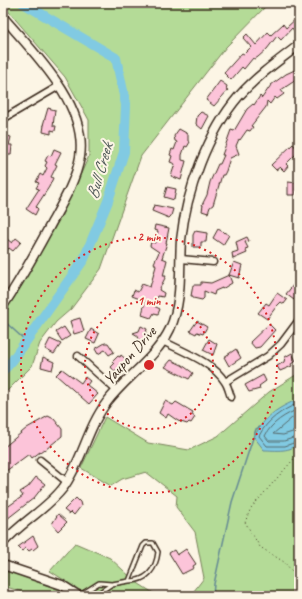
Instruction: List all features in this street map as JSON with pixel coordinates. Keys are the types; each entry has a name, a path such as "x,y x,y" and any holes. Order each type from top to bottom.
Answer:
{"street":[{"path":"3,17 59,86 76,122 80,142 80,158 74,178 30,263 3,306"},
{"name":"Yaupon Drive","path":"3,543 46,506 67,482 97,418 107,403 163,341 178,307 182,232 190,194 220,124 232,104 267,68 299,45"},
{"path":"3,119 59,86"},
{"path":"180,259 213,262"},
{"path":"225,382 268,356 281,344 299,320"},
{"path":"163,341 204,363 225,382 231,396"},
{"path":"78,356 117,391"},
{"path":"40,460 54,473 67,482"},
{"path":"3,566 62,585 79,596"}],"lane":[{"path":"79,596 99,583 112,584 129,580 144,579 151,572 158,552 152,543 146,543 143,546 129,580"},
{"path":"94,596 112,584"}],"path":[{"path":"299,453 251,508 245,522 260,547 284,562 299,580"}],"green space":[{"path":"3,3 269,3 226,47 141,156 101,269 71,309 56,322 40,343 32,366 3,395 3,314 61,217 89,156 89,120 65,77 3,5"},
{"path":"299,373 299,596 190,596 204,578 195,532 176,507 177,496 146,472 122,479 111,486 81,468 105,417 148,443 189,450 218,436 269,392"},
{"path":"75,543 110,558 136,582 158,596 89,596 50,571"},
{"path":"3,569 70,594 67,596 36,596 3,586"}],"water":[{"path":"299,399 299,442 296,446 288,449 264,450 254,437 258,430 267,418 278,409"}],"building":[{"path":"299,16 299,30 296,33 292,28 281,40 277,36 267,49 255,59 253,58 244,69 242,67 231,80 224,73 242,53 244,54 251,47 243,38 247,34 256,45 268,32 271,35 283,24 286,28"},
{"path":"299,68 299,78 281,90 284,94 277,99 275,97 270,104 267,101 266,107 251,126 253,127 250,131 247,130 240,140 239,139 236,146 239,154 230,158 226,171 224,175 222,175 213,205 210,207 208,213 202,211 202,205 207,195 210,182 224,155 222,155 231,130 234,131 247,109 253,104 254,105 260,96 262,98 271,85 286,74"},
{"path":"220,81 227,86 226,89 228,90 214,106 206,100"},
{"path":"48,108 55,110 53,126 56,126 55,131 51,130 51,134 43,132 43,125"},
{"path":"201,112 209,116 202,129 196,124 197,116"},
{"path":"179,129 188,134 188,141 190,142 187,147 185,146 182,155 182,160 186,161 181,180 171,176 175,164 170,162 172,149 174,150 177,142 175,141 174,136"},
{"path":"4,135 11,137 9,145 12,145 11,155 3,155"},
{"path":"293,144 299,151 286,164 288,166 284,171 280,167 276,170 271,165"},
{"path":"54,149 61,152 51,177 53,178 36,207 38,209 35,215 26,209 39,189 36,188 39,183 36,182 40,174 43,176 47,168 45,166 47,162 45,161 48,155 51,156"},
{"path":"288,182 297,183 295,195 288,195"},
{"path":"167,187 176,189 174,200 164,197"},
{"path":"154,205 173,209 171,216 169,218 152,211"},
{"path":"155,225 169,228 167,243 162,258 167,260 163,276 166,276 159,290 164,293 163,297 158,296 154,306 160,309 158,314 154,313 151,318 142,315 145,301 132,296 134,290 138,292 142,284 150,287 156,266 154,263 159,252 150,246 151,242 155,243 158,231 154,230"},
{"path":"218,229 229,235 223,245 213,238"},
{"path":"195,231 207,233 206,242 201,242 201,247 193,247 193,235"},
{"path":"3,236 12,243 16,238 21,242 13,251 9,248 3,255"},
{"path":"247,237 249,241 245,242 248,248 245,249 247,253 233,259 232,253 238,251 236,242"},
{"path":"234,262 242,265 239,278 229,275"},
{"path":"229,275 232,283 215,291 214,295 204,291 204,298 202,300 191,296 193,285 201,285 201,282 211,283"},
{"path":"294,284 299,288 299,294 294,300 286,294"},
{"path":"277,293 287,300 284,304 281,302 267,319 258,313 266,303 269,305"},
{"path":"80,318 84,331 74,334 70,321"},
{"path":"197,321 207,327 203,334 197,332 196,334 190,331"},
{"path":"269,324 275,330 260,347 255,348 250,342"},
{"path":"141,326 147,329 145,337 146,342 140,345 138,336 133,333 139,331"},
{"path":"64,327 70,336 62,341 56,332"},
{"path":"91,329 99,334 95,343 86,339"},
{"path":"50,339 61,344 54,354 45,349"},
{"path":"209,339 217,344 213,355 203,350"},
{"path":"105,343 108,343 114,352 109,355 105,350 98,354 95,349"},
{"path":"236,349 241,358 229,366 224,357"},
{"path":"292,353 296,361 291,364 292,366 280,371 277,366 284,362 285,357"},
{"path":"121,355 128,361 120,370 118,369 115,372 111,367 114,364 112,362"},
{"path":"43,357 54,362 52,370 41,367"},
{"path":"171,360 182,365 193,373 189,379 165,367"},
{"path":"62,369 81,383 85,377 90,381 87,385 98,394 89,404 56,375"},
{"path":"263,375 266,381 259,386 260,389 249,392 245,385"},
{"path":"165,401 173,405 176,402 193,412 192,415 195,417 191,423 189,422 187,424 178,421 168,414 166,418 159,413"},
{"path":"48,416 54,419 62,429 62,436 45,450 44,449 32,458 29,454 6,471 3,467 3,448 27,428"},
{"path":"36,477 45,484 34,498 7,519 3,515 5,513 3,510 23,496 20,492 28,487"},
{"path":"76,498 80,502 81,506 74,515 71,512 69,514 64,510"},
{"path":"58,514 67,522 58,531 52,524"},
{"path":"33,536 38,546 33,550 32,549 29,551 26,548 22,551 18,547"},
{"path":"186,549 196,564 193,566 194,568 182,574 169,553 174,550 177,555"}],"waterway":[{"name":"Bull Creek","path":"3,371 12,361 84,259 108,201 124,152 126,105 116,58 23,3"},
{"path":"3,320 26,341"},
{"path":"213,596 214,584 232,502 256,429 260,427"}]}
